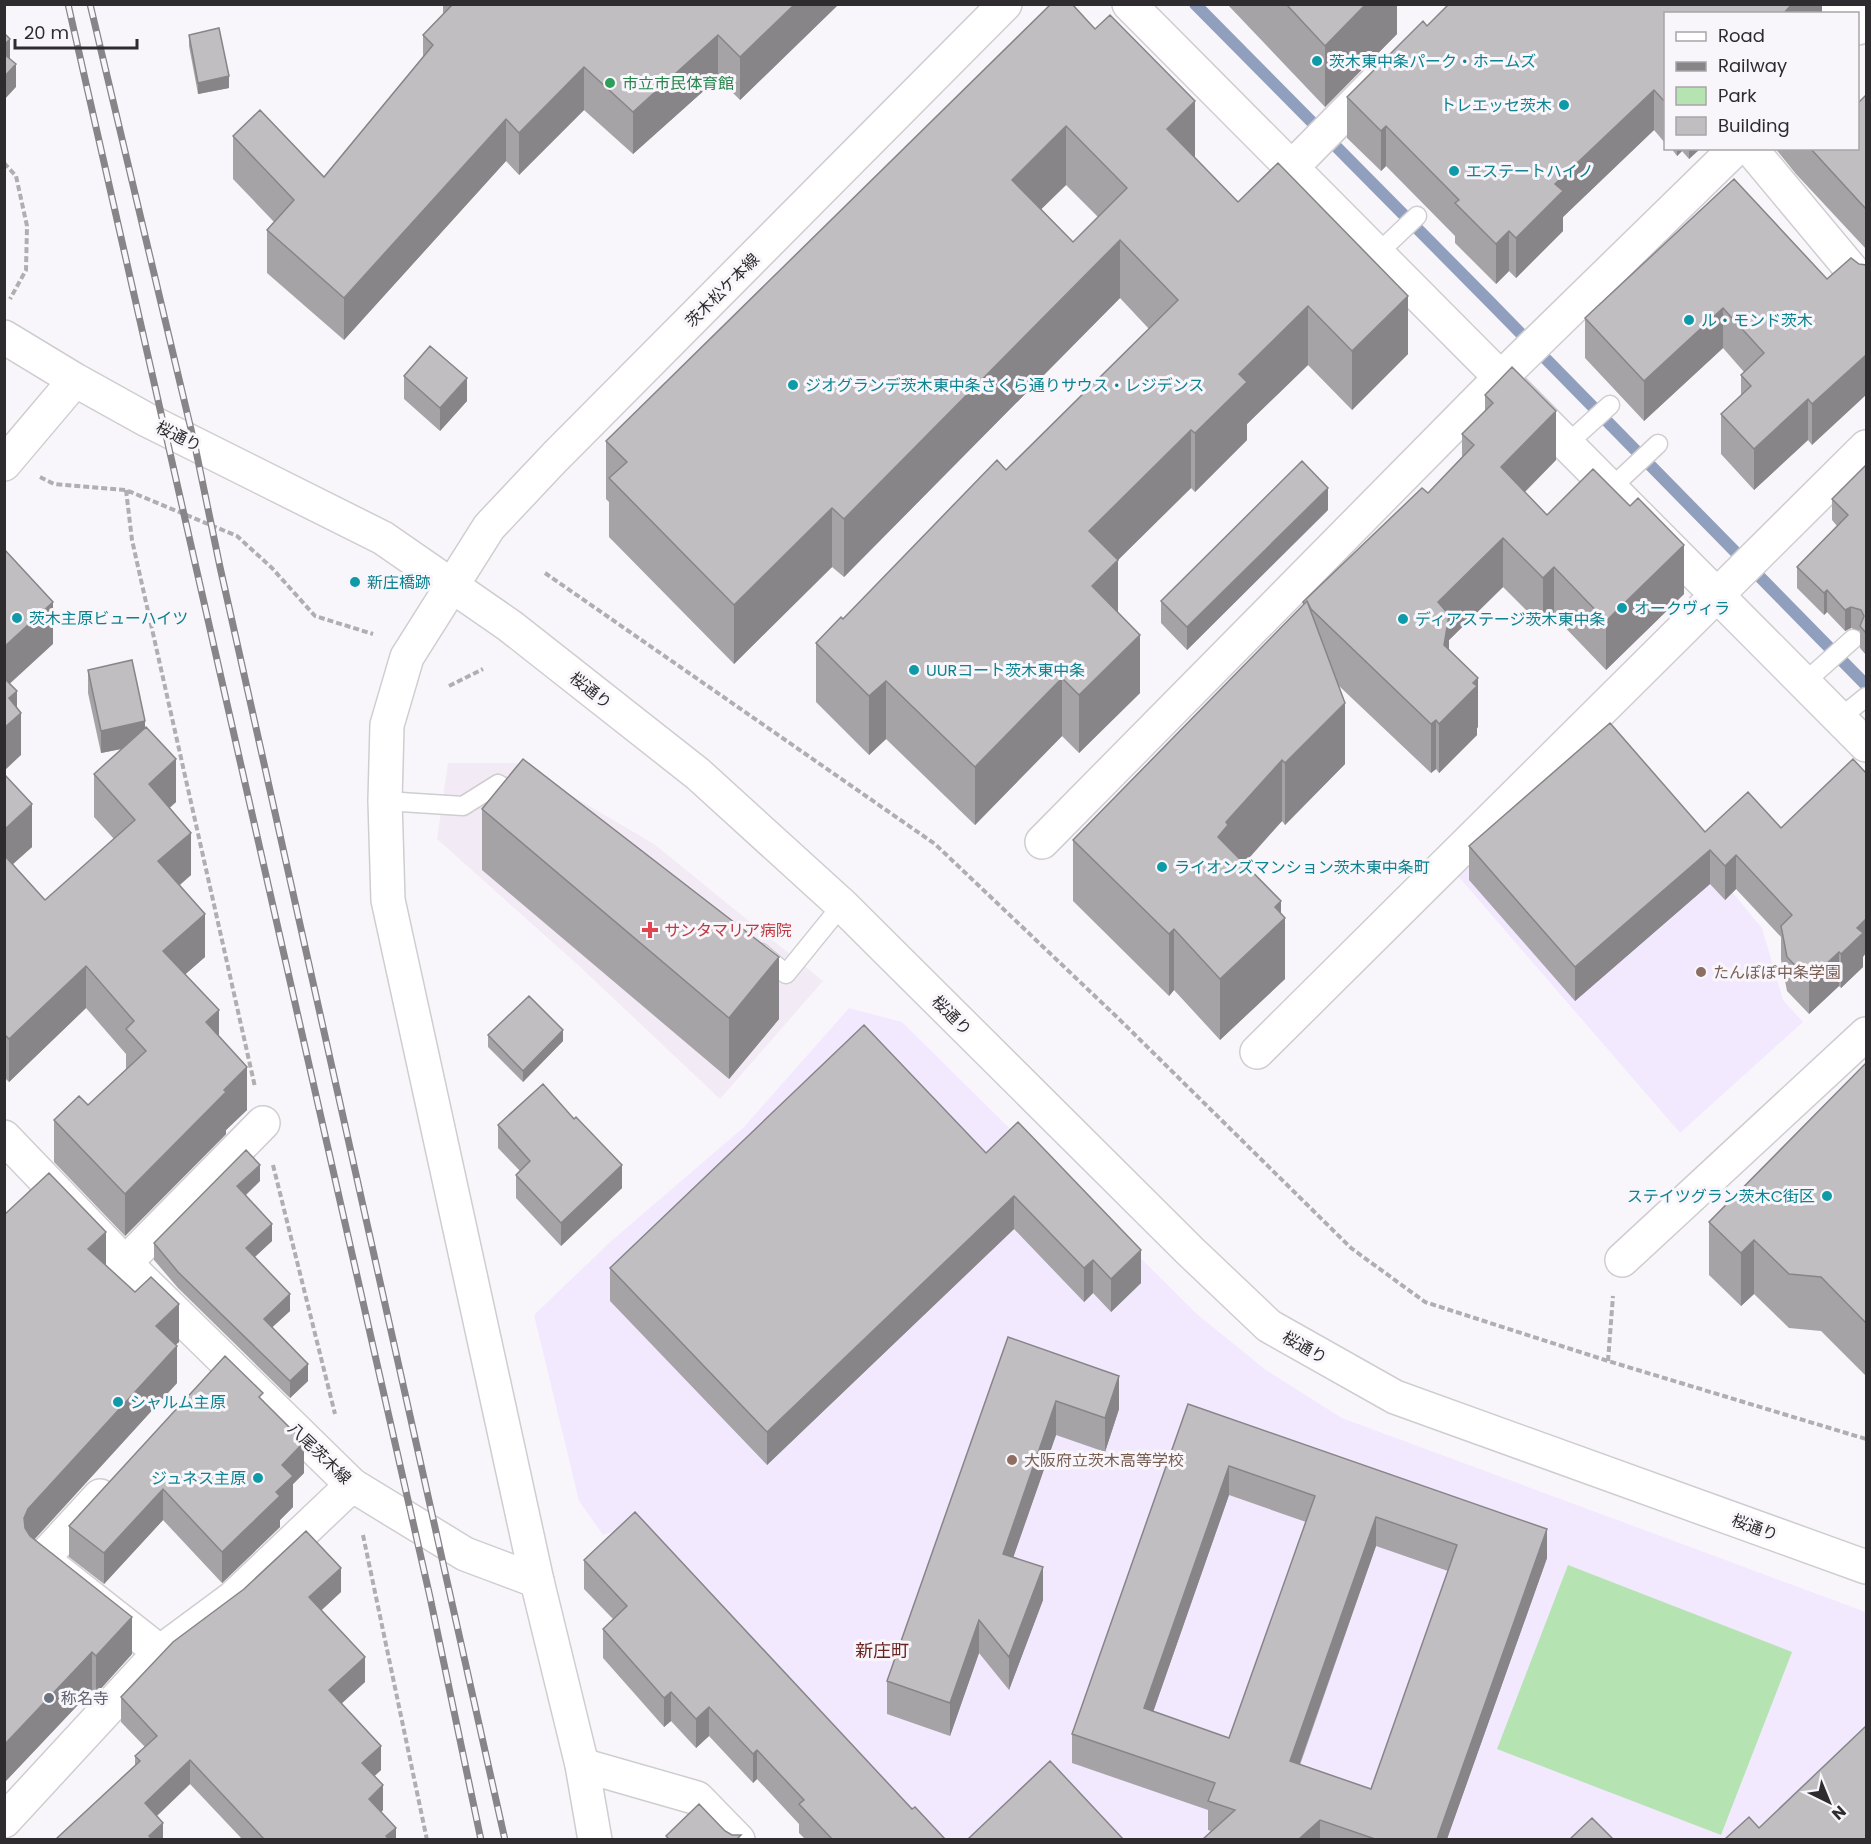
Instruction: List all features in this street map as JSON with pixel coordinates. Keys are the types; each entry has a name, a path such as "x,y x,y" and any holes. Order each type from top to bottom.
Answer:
{"street":[{"name":"茨木松ケ本線","path":"537,1581 388,900 385,801 387,725 407,657 489,527 1005,4"},
{"path":"1129,4 1300,159 1377,254 1510,370 1568,444 1611,488 1725,587 1814,675 1854,707 1866,745"},
{"path":"1300,159 1396,62"},
{"path":"1042,842 1510,370 1734,150"},
{"path":"1752,150 1866,287"},
{"name":"桜通り","path":"4,337 147,420 383,538 510,626 698,774 842,905 1190,1251 1269,1326 1395,1397 1866,1567"},
{"path":"6,463 75,380"},
{"path":"1257,1052 1866,447"},
{"path":"1622,1260 1866,1035"},
{"path":"125,1263 263,1123"},
{"name":"八尾茨木線","path":"5,1138 125,1263 216,1369 352,1485 465,1554 537,1581"},
{"path":"121,1473 42,1559 160,1652"},
{"path":"4,1821 160,1652 233,1598 352,1485"},
{"path":"537,1581 582,1765 595,1839"},
{"path":"582,1765 697,1798 738,1839"}],"lane":[{"path":"1377,254 1417,216"},
{"path":"1568,444 1610,405"},
{"path":"1611,488 1658,444"},
{"path":"1814,675 1849,642"},
{"path":"385,801 463,806 498,784 539,807"},
{"path":"751,945 786,974 842,905"}],"path":[{"path":"4,163 16,176 27,226 26,270 16,287"},
{"path":"6,463 54,484 126,490 237,536 272,568 315,616 373,634"},
{"path":"545,573 935,844 1119,1019 1351,1248 1425,1302 1608,1361 1866,1439"},
{"path":"449,686 483,669"},
{"path":"1608,1361 1614,1280 1622,1260"}],"shaded area":[{"path":"1601,734 1762,928 1783,1000 1803,1022 1680,1133 1458,876"},
{"name":"サンタマリア病院","path":"448,763 516,763 654,844 823,981 720,1099 578,965 437,839"},
{"name":"大阪府立茨木高等学校","path":"849,1008 902,1022 1198,1315 1266,1370 1342,1418 1866,1612 1866,1839 922,1839 626,1527 603,1535 579,1501 534,1315 610,1242 744,1127"}],"green space":[{"path":"1568,1565 1792,1652 1721,1835 1497,1749"}],"building":[{"path":"453,4 795,4 740,57 718,35 633,112 584,67 519,133 506,119 344,298 267,230 294,200 233,136 260,110 324,177 433,45 423,35"},
{"path":"1051,4 1072,4 1095,29 1110,15 1195,101 1167,129 1238,202 1278,163 1408,296 1352,351 1308,306 1239,374 1247,382 1195,433 1191,430 1089,531 1118,560 1092,586 1140,635 1079,695 1062,678 975,767 886,681 869,696 816,643 841,617 843,619 997,460 1006,470 1178,300 1120,240 844,519 832,508 734,605 609,478 627,462 606,441","holes":["1066,126 1127,188 1073,242 1012,180"]},
{"path":"1286,4 1366,4 1325,46"},
{"path":"1449,4 1792,4 1785,12 1664,12 1664,101 1654,90 1555,184 1563,191 1516,238 1509,231 1496,244 1455,203 1459,200 1386,126 1381,131 1347,97 1423,21 1427,26"},
{"path":"219,28 229,76 198,83 189,35"},
{"path":"4,33 10,39 4,45"},
{"path":"4,54 16,64 4,77"},
{"path":"1866,95 1866,209 1812,150 1859,150 1859,102"},
{"path":"1734,179 1827,279 1851,258 1859,264 1866,265 1866,355 1812,404 1808,399 1754,449 1721,414 1751,386 1741,375 1764,353 1723,308 1644,381 1585,318"},
{"path":"430,346 467,378 440,408 404,376"},
{"path":"1512,367 1556,411 1501,467 1547,515 1593,469 1630,506 1638,498 1684,545 1606,621 1554,567 1543,578 1503,538 1438,602 1449,615 1444,645 1478,678 1473,683 1477,686 1439,724 1436,720 1431,724 1311,609 1307,601 1304,604 1303,602 1422,488 1428,493 1474,445 1462,434 1493,403 1485,395"},
{"path":"1302,461 1328,488 1187,627 1161,601"},
{"path":"1866,465 1866,633 1860,626 1864,616 1861,610 1851,607 1845,610 1827,590 1824,593 1797,567 1848,515 1832,499"},
{"path":"4,549 53,602 4,647"},
{"path":"1307,601 1345,703 1285,763 1282,760 1226,822 1228,825 1218,837 1281,901 1275,907 1285,918 1220,979 1174,929 1169,934 1073,840"},
{"path":"132,660 145,721 101,731 88,670"},
{"path":"4,678 17,691 9,698 21,713 4,728"},
{"path":"1610,723 1705,832 1748,792 1781,828 1853,759 1866,773 1866,919 1857,928 1863,933 1809,980 1787,957 1781,926 1792,915 1736,855 1725,866 1710,850 1575,967 1469,846"},
{"path":"146,727 176,759 149,784 191,833 158,861 205,914 163,951 219,1010 206,1022 247,1067 224,1090 226,1092 125,1194 54,1120 79,1096 88,1105 146,1051 126,1029 134,1021 86,966 9,1039 4,1034 4,855 45,900 135,820 94,774"},
{"path":"523,759 779,957 729,1018 482,809"},
{"path":"4,774 32,804 4,830"},
{"path":"529,996 563,1030 523,1071 488,1035"},
{"path":"864,1025 986,1153 1018,1122 1141,1250 1111,1279 1093,1260 1084,1268 1014,1196 767,1432 610,1268"},
{"name":"ステイツグラン茨木C街区","path":"1866,1063 1866,1323 1821,1277 1789,1274 1754,1240 1741,1253 1709,1222"},
{"path":"543,1084 574,1119 576,1117 622,1165 561,1223 516,1175 530,1161 498,1125"},
{"path":"246,1150 260,1165 237,1186 272,1224 246,1248 290,1294 264,1319 308,1364 290,1381 178,1272 154,1243"},
{"path":"49,1173 106,1232 88,1249 135,1292 151,1277 179,1304 156,1326 177,1346 28,1509 24,1518 25,1528 30,1536 132,1617 96,1656 92,1652 4,1745 4,1215"},
{"path":"1008,1337 1119,1376 1105,1418 1056,1401 1003,1554 1043,1567 1009,1657 979,1620 950,1703 887,1681"},
{"path":"225,1356 263,1393 259,1397 304,1442 282,1465 293,1476 276,1492 280,1496 222,1552 163,1489 104,1553 69,1526"},
{"path":"1188,1404 1547,1529 1437,1839 1375,1839 1320,1820 1299,1839 1203,1839 1235,1810 1208,1801 1215,1783 1072,1734","holes":["1229,1466 1315,1496 1229,1738 1144,1708","1376,1517 1457,1545 1371,1789 1290,1761"]},
{"path":"635,1512 912,1809 915,1807 945,1839 832,1839 799,1804 804,1800 757,1750 753,1754 709,1707 696,1719 671,1692 664,1698 603,1629 627,1606 584,1560"},
{"path":"306,1531 341,1568 309,1597 365,1657 329,1690 381,1746 362,1763 383,1785 369,1799 396,1828 386,1836 389,1839 264,1839 190,1760 145,1803 163,1823 149,1836 152,1839 56,1839 140,1761 135,1756 157,1736 121,1697 173,1642 244,1589"},
{"path":"1866,1726 1866,1839 1725,1839 1749,1817 1759,1828"},
{"path":"1050,1761 1123,1839 968,1839"},
{"path":"699,1804 725,1831 732,1835 741,1835 737,1839 669,1839 666,1836"},
{"path":"1592,1818 1613,1839 1570,1839"}],"waterway":[{"path":"1195,4 1866,685"}],"railway":[{"path":"68,4 430,1597 481,1840"},
{"path":"90,4 195,446 220,567 505,1840"}],"place":[{"name":"茨木東中条パーク・ホームズ","path":"1317,61"},
{"name":"市立市民体育館","path":"610,83"},
{"name":"トレエッセ茨木","path":"1564,105"},
{"name":"エステートハイノ","path":"1454,171"},
{"name":"ル・モンド茨木","path":"1689,320"},
{"name":"ジオグランデ茨木東中条さくら通りサウス・レジデンス","path":"793,385"},
{"name":"新庄橋跡","path":"355,582"},
{"name":"オークヴィラ","path":"1622,608"},
{"name":"茨木主原ビューハイツ","path":"17,618"},
{"name":"ディアステージ茨木東中条","path":"1403,619"},
{"name":"UURコート茨木東中条","path":"914,670"},
{"name":"ライオンズマンション茨木東中条町","path":"1162,867"},
{"name":"サンタマリア病院","path":"650,930"},
{"name":"たんぽぽ中条学園","path":"1701,972"},
{"name":"ステイツグラン茨木C街区","path":"1827,1196"},
{"name":"シャルム主原","path":"118,1402"},
{"name":"大阪府立茨木高等学校","path":"1012,1460"},
{"name":"ジュネス主原","path":"258,1478"},
{"name":"称名寺","path":"49,1698"}],"district":[{"name":"新庄町","path":"882,1651"}]}
